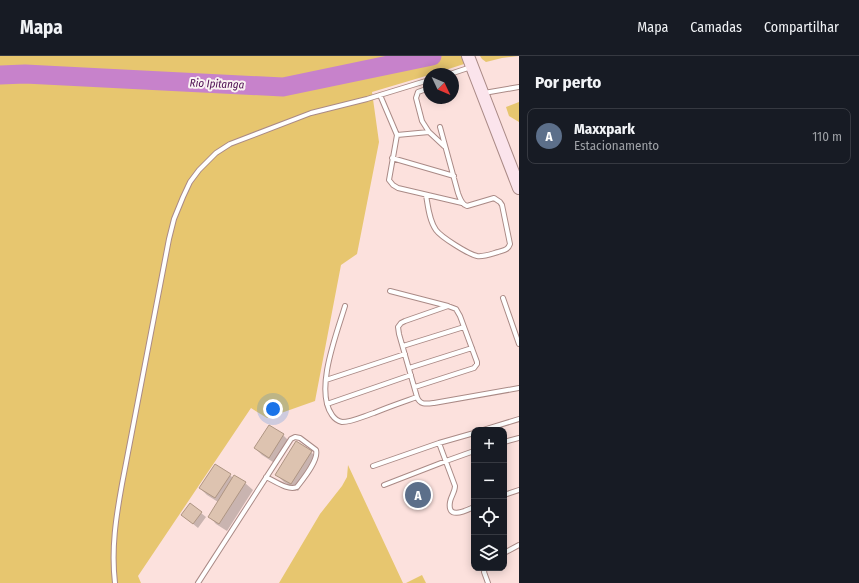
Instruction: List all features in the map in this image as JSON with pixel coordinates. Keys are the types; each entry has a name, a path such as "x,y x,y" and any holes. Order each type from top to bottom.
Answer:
{"main road":[{"path":"470,62 519,188"}],"lane":[{"path":"459,69 470,62"},
{"path":"115,583 113,553 116,519 122,484 169,239 174,219 190,182 199,170 216,153 230,144 311,113 367,99 423,82"},
{"path":"482,94 519,87"},
{"path":"423,90 418,92 416,98 422,121 429,132 445,147"},
{"path":"380,95 397,135 389,180 391,183 398,188 462,203 467,206 494,198 502,205 510,244 507,249 478,256 441,236 432,223 426,195"},
{"path":"440,127 462,203"},
{"path":"397,135 429,132"},
{"path":"392,158 454,176"},
{"path":"390,291 456,309 477,362 474,368 415,387"},
{"path":"502,298 519,344"},
{"path":"345,306 330,355 326,380 326,400 333,417 341,422 348,421 417,396"},
{"path":"448,306 405,322 400,325 398,329 419,401 424,404 519,388"},
{"path":"403,346 464,327"},
{"path":"409,368 472,348"},
{"path":"326,380 405,354"},
{"path":"327,404 411,375"},
{"path":"493,427 519,419"},
{"path":"373,466 439,443 471,434"},
{"path":"198,583 266,477 292,438 300,438 316,450 316,457 311,467 295,488 286,487 266,477"},
{"path":"507,441 519,438"},
{"path":"439,443 455,486 455,492 450,501 452,512 458,513 471,509"},
{"path":"384,485 471,452"},
{"path":"507,494 519,490"},
{"path":"507,551 519,545"},
{"path":"484,571 488,583"}],"shaded area":[{"path":"0,56 466,56 464,64 452,68 423,68 423,77 372,92 379,142 357,254 341,265 315,401 267,418 251,408 138,576 141,583 0,583"},
{"path":"480,56 519,56 486,62"},
{"path":"519,102 519,122 509,116 506,107"},
{"path":"348,465 403,583 279,583 320,514 342,486 347,477"},
{"path":"422,575 426,583 406,583"}],"building":[{"path":"269,425 284,434 269,458 254,448"},
{"path":"296,441 312,451 291,484 275,475"},
{"path":"215,464 231,474 215,498 199,488"},
{"path":"234,475 246,482 219,524 208,517"},
{"path":"190,503 202,512 193,524 181,515"}],"waterway":[{"name":"Rio Ipitanga","path":"0,75 25,74 283,87 432,56"}],"place":[{"name":"Maxxpark","path":"418,495"}]}
